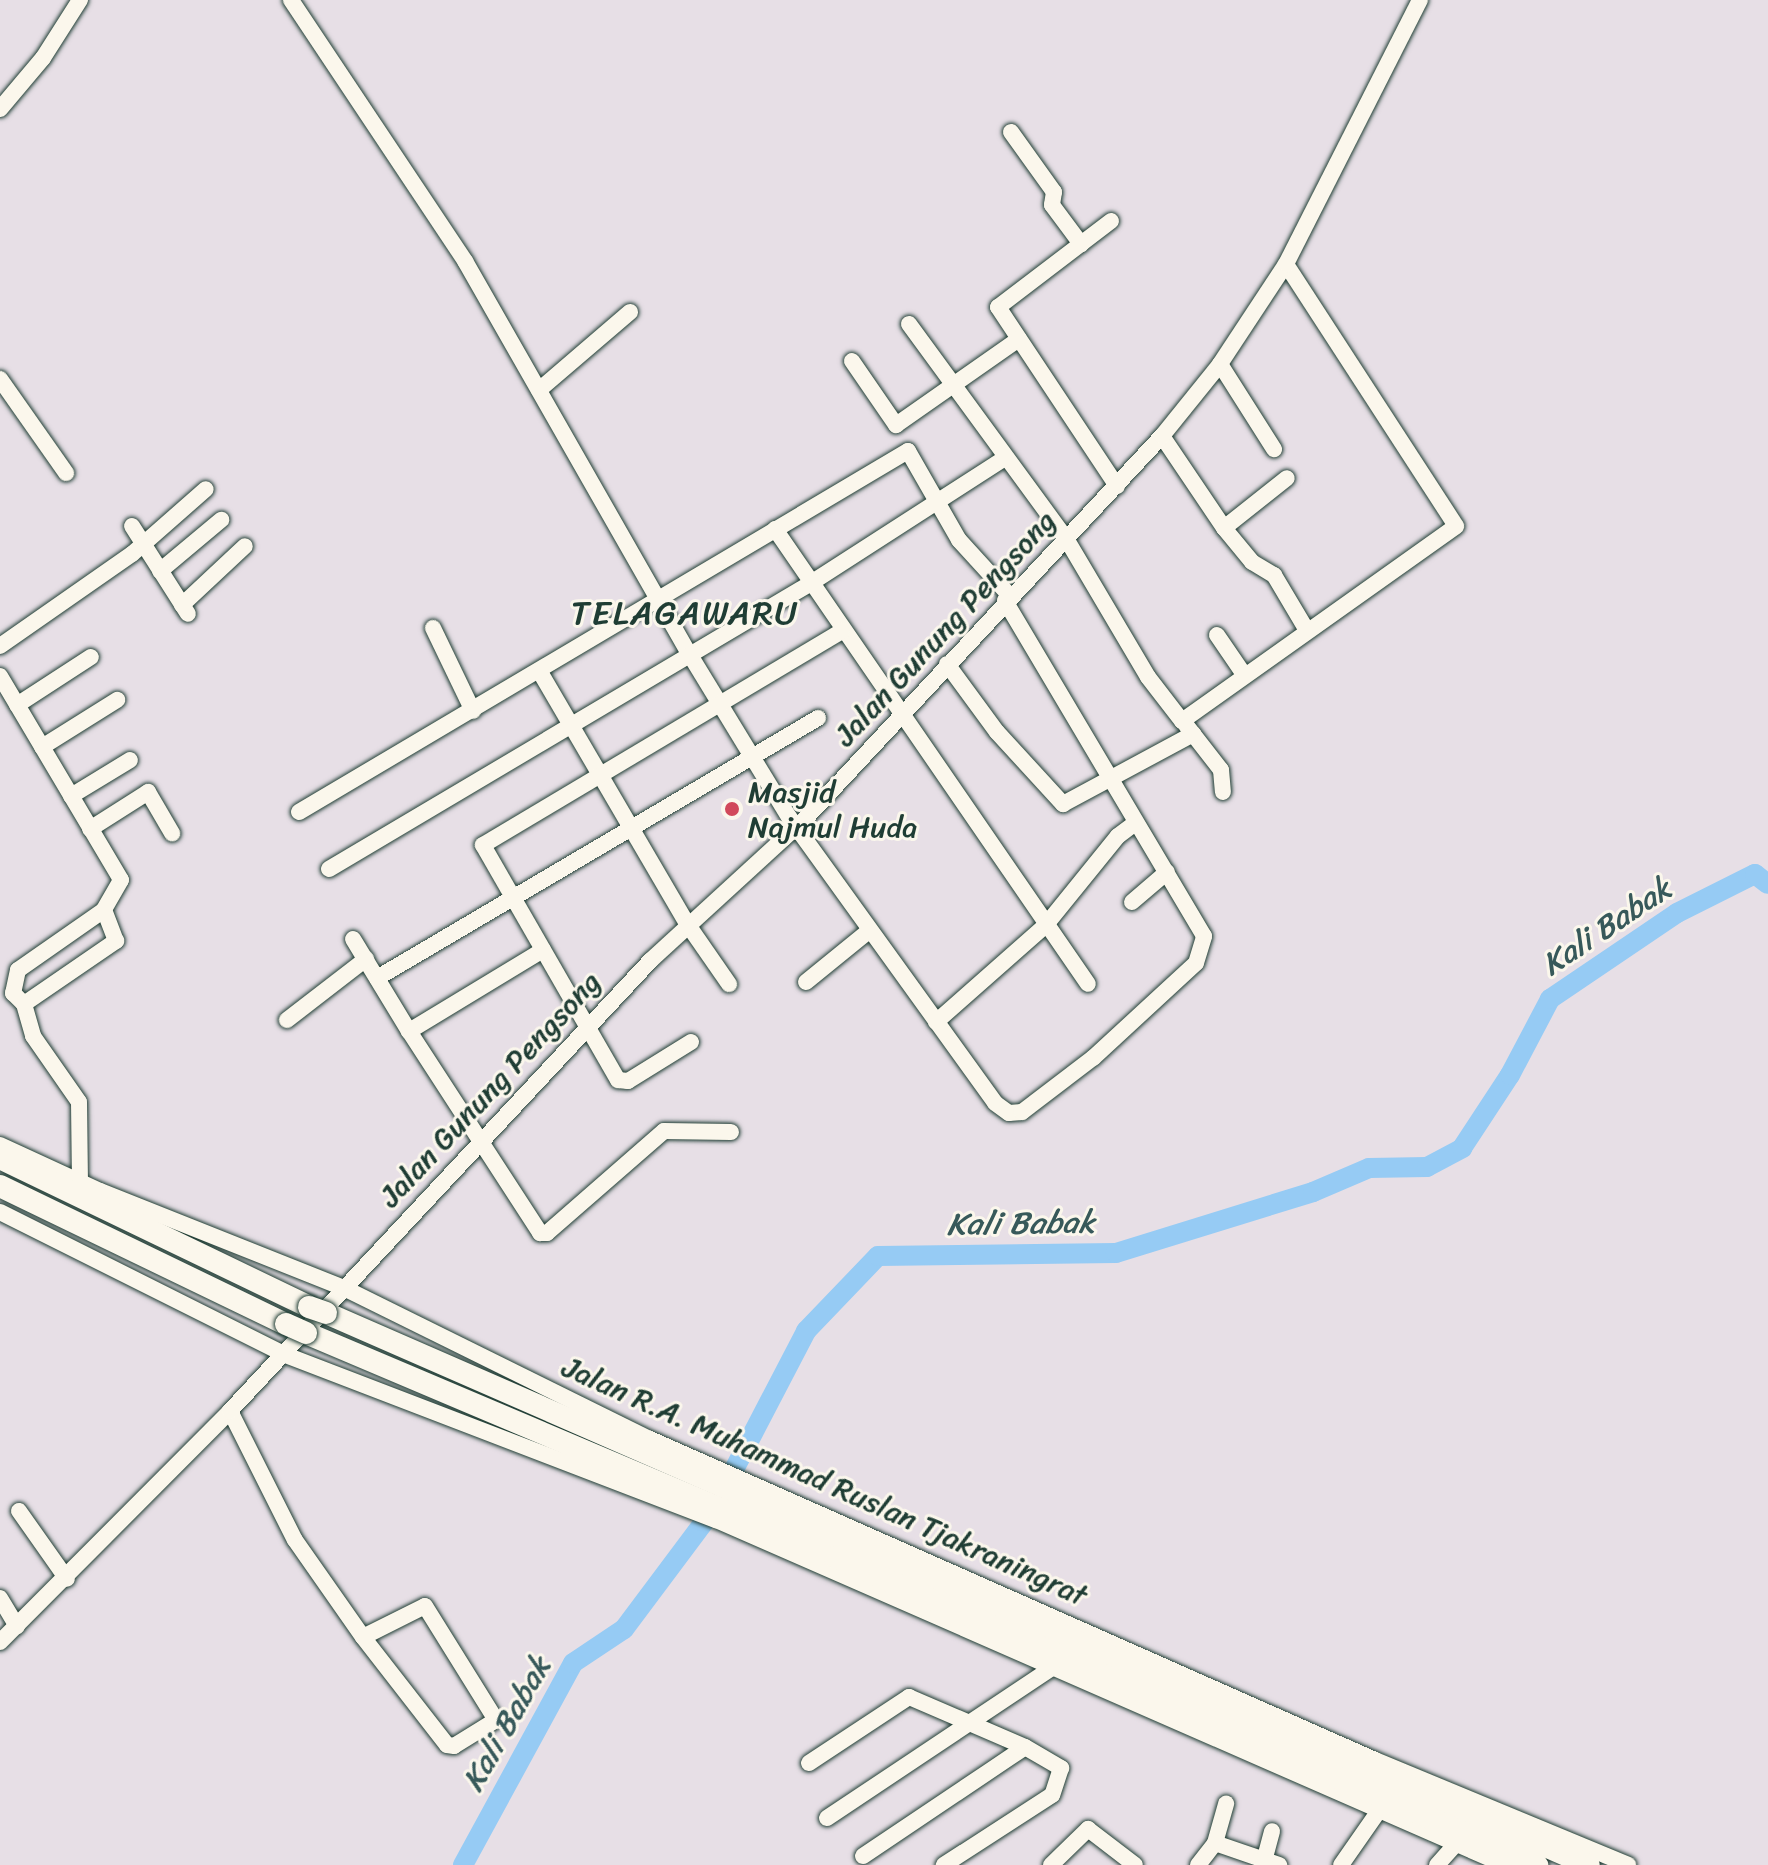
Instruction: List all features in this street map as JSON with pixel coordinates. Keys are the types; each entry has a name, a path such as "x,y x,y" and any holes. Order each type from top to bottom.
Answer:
{"highway":[{"name":"Jalan R.A. Muhammad Ruslan Tjakraningrat","path":"0,1158 643,1464"},
{"name":"Jalan R.A. Muhammad Ruslan Tjakraningrat","path":"0,1186 296,1328 643,1464 838,1548 1380,1806 1427,1806 1589,1865"},
{"name":"Jalan R.A. Muhammad Ruslan Tjakraningrat","path":"838,1548 902,1557 1398,1782 1427,1806 1537,1865"},
{"path":"1375,1760 1398,1782"},
{"path":"1427,1806 1473,1801"},
{"path":"1427,1806 1455,1840"}],"street":[{"path":"0,109 43,58 80,0"},
{"path":"291,0 465,261 657,598 690,655 797,828 1001,1109 1022,1112 1093,1058 1196,963 1204,936 1135,823 1007,598 959,540 908,451 657,598 540,672 299,812"},
{"name":"Jalan Gunung Pengsong","path":"0,1642 67,1579 230,1411 586,1027 688,925 797,828 1007,598 1067,540 1162,436 1220,364 1286,264 1420,0"},
{"path":"1011,132 1054,192 1052,205 1081,244"},
{"path":"1111,221 998,305 1117,486"},
{"path":"947,664 1060,803 1110,778 1188,727 1243,673 1456,523 1286,264"},
{"path":"539,390 630,312"},
{"path":"909,324 1067,540 1148,677 1221,770 1223,792"},
{"path":"852,361 894,424 1019,339"},
{"path":"1220,364 1274,449"},
{"path":"0,379 66,473"},
{"path":"1162,436 1224,528 1252,562 1274,575 1306,629"},
{"path":"329,869 941,504 1005,458"},
{"path":"1224,528 1287,478"},
{"path":"0,646 144,544 206,489"},
{"path":"160,571 221,520"},
{"path":"132,526 185,610 245,546"},
{"path":"775,529 900,716 1088,984"},
{"path":"433,628 473,711"},
{"path":"691,1042 622,1082 483,852 484,843 842,631"},
{"path":"1217,635 1243,673"},
{"path":"17,705 91,657"},
{"path":"540,672 688,925 729,984"},
{"path":"0,676 121,880 104,910 18,970 13,993 24,1004 33,1036 79,1102 80,1182"},
{"path":"42,747 117,700"},
{"path":"377,978 818,718"},
{"path":"71,796 130,760"},
{"path":"90,829 148,792 172,833"},
{"path":"936,1022 1045,926 1118,836 1135,823"},
{"path":"1132,902 1167,872"},
{"path":"24,1004 116,941 104,910"},
{"path":"806,982 870,930"},
{"path":"353,939 409,1031 542,1234 664,1131 731,1132"},
{"path":"409,1031 543,950"},
{"path":"287,1020 366,959"},
{"name":"Jalan R.A. Muhammad Ruslan Tjakraningrat","path":"0,1145 80,1182 344,1288 643,1464"},
{"name":"Jalan R.A. Muhammad Ruslan Tjakraningrat","path":"0,1212 283,1354 643,1464 838,1548 1052,1668 1380,1806 1505,1865"},
{"path":"230,1411 295,1540 363,1637 447,1745 454,1746 496,1720 425,1606 363,1637"},
{"path":"19,1511 67,1579"},
{"name":"Jalan R.A. Muhammad Ruslan Tjakraningrat","path":"902,1557 1628,1865"},
{"path":"0,1598 17,1626"},
{"path":"827,1818 1052,1668"},
{"path":"809,1763 909,1697 1025,1747 1061,1768 1052,1795 944,1865"},
{"path":"863,1856 1025,1747"},
{"path":"1198,1865 1215,1843 1226,1804"},
{"path":"1341,1865 1380,1806"},
{"path":"1051,1865 1088,1829 1130,1863"},
{"path":"1215,1843 1270,1863 1272,1831"},
{"path":"1437,1865 1455,1840"}],"waterway":[{"name":"Kali Babak","path":"463,1865 573,1663 624,1629 713,1510 806,1331 878,1256 1116,1253 1313,1192 1369,1168 1427,1167 1462,1148 1510,1075 1550,999 1677,913 1755,874 1768,884"}],"place":[{"name":"Masjid Najmul Huda","path":"732,809"}],"district":[{"name":"TELAGAWARU","path":"685,614"}]}
